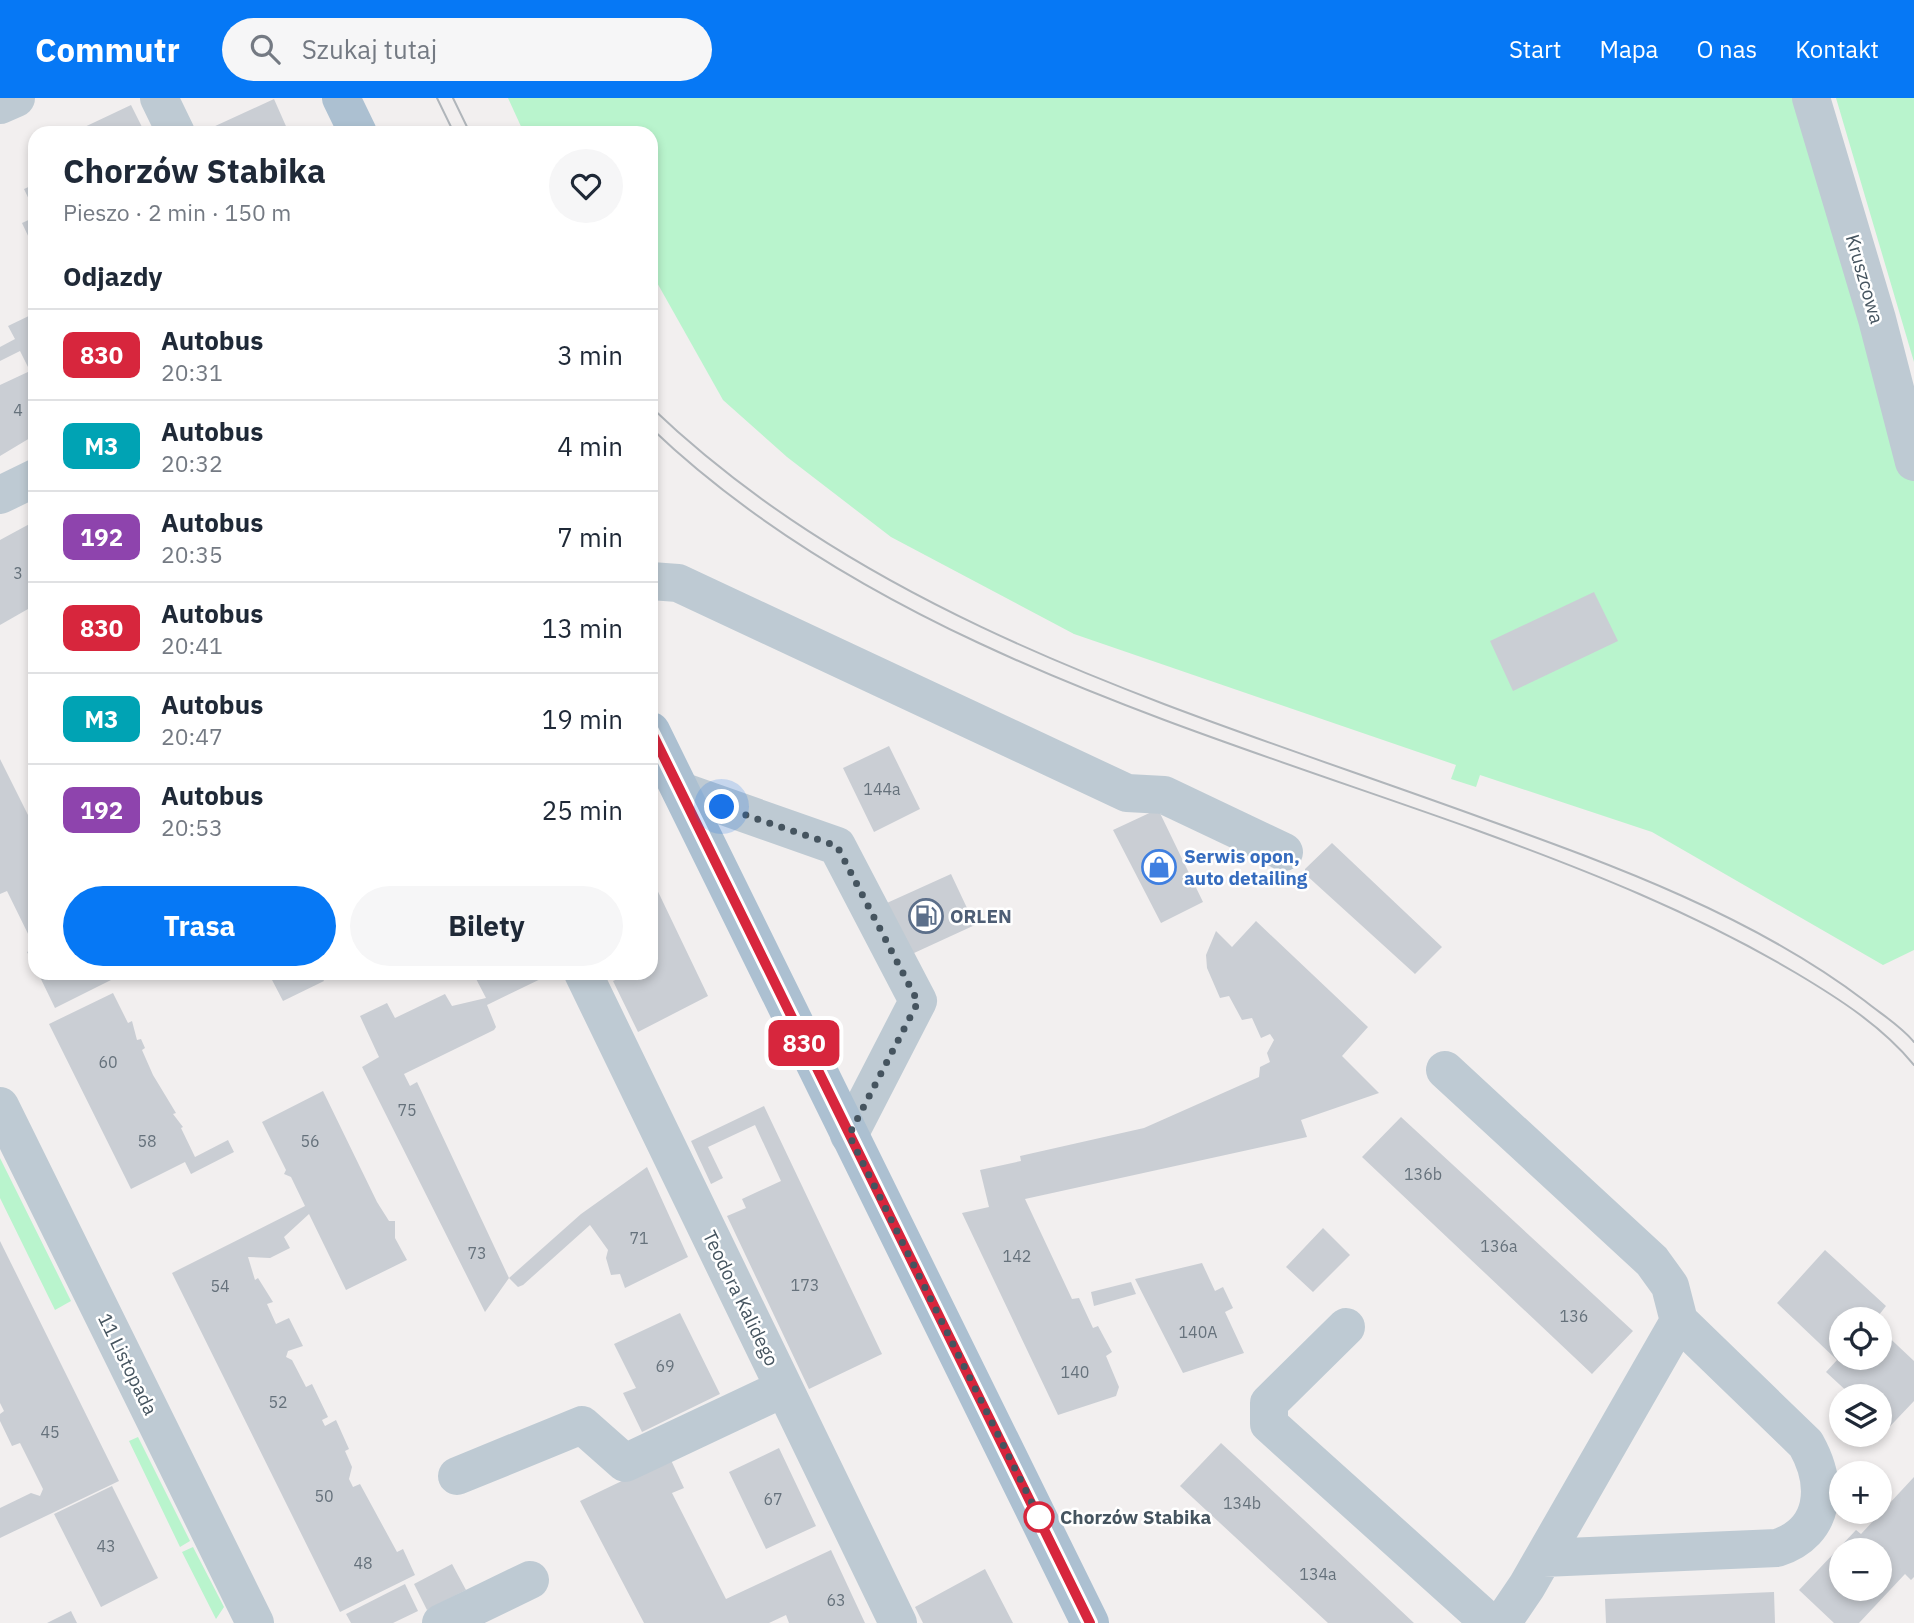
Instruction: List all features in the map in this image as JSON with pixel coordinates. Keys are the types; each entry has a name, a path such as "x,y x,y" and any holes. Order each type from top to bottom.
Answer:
{"main road":[{"path":"341,98 355,126"},
{"path":"658,745 1090,1623"}],"street":[{"path":"0,105 16,98"},
{"path":"159,98 173,126"},
{"name":"Kruszcowa","path":"1811,98 1877,319 1914,462"},
{"path":"0,495 28,481"},
{"path":"658,582 678,583 1126,793 1164,795 1284,852"},
{"path":"681,791 837,846 918,1002 849,1135"},
{"name":"Teodora Kalidego","path":"586,980 898,1623"},
{"path":"1445,1070 1652,1261 1670,1286 1679,1321 1806,1444 1816,1461 1820,1492 1817,1513 1810,1529 1796,1542 1777,1548 1543,1558"},
{"name":"11 Listopada","path":"0,1106 255,1623"},
{"path":"1502,1623 1543,1558 1679,1321"},
{"path":"1346,1327 1269,1403 1269,1424 1490,1623"},
{"path":"457,1476 582,1425 625,1463 784,1388"},
{"path":"441,1623 530,1580"}],"green space":[{"path":"508,98 1795,98 1914,481 1914,950 1883,965 1652,832 1480,775 1476,787 1451,779 1456,765 1074,634 891,537 787,457 723,400 658,284 658,126 521,126"},
{"path":"1836,98 1914,98 1914,362"},
{"path":"0,1158 71,1301 55,1310 0,1198"},
{"path":"138,1437 190,1541 180,1547 129,1441"},
{"path":"193,1547 224,1607 216,1619 182,1552"}],"building":[{"path":"274,99 286,126 215,126"},
{"path":"131,105 142,126 87,126"},
{"path":"28,220 28,236 22,223"},
{"path":"28,316 28,367 20,351 0,361 0,347 15,339 8,326"},
{"path":"28,372 28,439 0,456 0,385"},
{"path":"28,525 28,609 0,625 0,540"},
{"path":"1594,592 1618,641 1513,691 1490,641"},
{"path":"889,746 920,809 874,832 843,768"},
{"path":"0,759 28,815 28,934 7,891 0,894"},
{"path":"1158,809 1203,902 1161,923 1113,830"},
{"path":"1332,843 1442,947 1415,974 1305,874 1305,869"},
{"name":"ORLEN","path":"951,874 975,925 901,959 878,907"},
{"path":"658,892 708,996 638,1032 613,981 658,980"},
{"path":"1256,921 1368,1027 1342,1056 1379,1093 1301,1120 1307,1137 1025,1199 1072,1299 1079,1298 1093,1328 1098,1326 1112,1352 1106,1356 1119,1387 1116,1396 1058,1415 962,1213 989,1207 980,1170 1021,1161 1020,1156 1144,1128 1259,1077 1260,1067 1270,1062 1267,1053 1274,1040 1270,1034 1261,1038 1252,1018 1242,1020 1229,996 1220,998 1207,968 1206,955 1216,931 1232,947"},
{"path":"41,980 111,980 55,1008"},
{"path":"272,980 324,980 324,981 283,1001"},
{"path":"477,980 539,980 487,1005 496,1027 494,1030 404,1074 410,1086 417,1082 509,1278 485,1312 362,1067 379,1057 360,1016 387,1003 395,1018 445,994 452,1006 486,998"},
{"path":"113,993 128,1023 132,1021 137,1040 141,1039 145,1048 142,1050 153,1075 176,1113 173,1114 183,1127 181,1128 195,1157 228,1140 234,1152 191,1174 185,1162 131,1189 49,1024"},
{"path":"323,1091 377,1202 389,1221 395,1221 395,1238 407,1260 346,1290 309,1214 284,1237 290,1248 270,1258 248,1257 255,1280 258,1278 273,1302 267,1304 276,1324 289,1318 303,1346 288,1351 286,1357 292,1360 306,1387 312,1384 328,1417 322,1420 325,1426 336,1420 349,1449 345,1451 352,1467 349,1479 353,1487 360,1484 397,1552 403,1549 415,1575 340,1612 172,1273 305,1206 291,1177 284,1174 286,1170 262,1122"},
{"path":"764,1106 882,1354 809,1389 727,1216 746,1208 742,1199 781,1181 755,1125 708,1147 723,1178 711,1184 691,1141"},
{"path":"1401,1117 1633,1331 1592,1374 1362,1157"},
{"path":"647,1167 688,1257 625,1288 620,1274 611,1275 606,1258 608,1250 590,1225 523,1285 518,1287 509,1278 581,1214"},
{"path":"1323,1228 1350,1255 1313,1292 1286,1267"},
{"path":"0,1241 119,1481 0,1538 0,1508 31,1493 40,1496 43,1489 20,1443 12,1446 0,1421 0,1414 4,1411 0,1403"},
{"path":"1825,1250 1886,1306 1829,1307 1829,1352 1777,1303"},
{"path":"1202,1263 1215,1291 1223,1287 1233,1308 1225,1312 1244,1353 1183,1373 1135,1279"},
{"path":"1131,1282 1136,1294 1094,1306 1091,1292"},
{"path":"680,1313 720,1394 642,1432 623,1393 636,1388 614,1344"},
{"path":"1892,1340 1914,1361 1914,1401 1892,1424 1892,1384 1839,1384 1826,1372 1829,1369 1892,1370"},
{"path":"1221,1443 1414,1623 1328,1623 1180,1486"},
{"path":"779,1448 816,1526 766,1549 729,1472"},
{"path":"670,1458 684,1488 672,1493 726,1599 831,1550 865,1623 789,1623 786,1615 769,1623 644,1623 580,1501"},
{"path":"1914,1477 1914,1577 1911,1580 1905,1574 1892,1588 1892,1538 1848,1538 1856,1530 1861,1534 1870,1524 1892,1524 1892,1501"},
{"path":"112,1486 158,1578 101,1607 54,1514"},
{"path":"1829,1558 1829,1601 1880,1601 1859,1623 1834,1623 1799,1590"},
{"path":"452,1564 466,1590 427,1610 414,1584"},
{"path":"985,1569 1013,1623 923,1623 915,1607"},
{"path":"405,1584 418,1611 393,1623 351,1623 346,1614"},
{"path":"1774,1592 1775,1623 1606,1623 1605,1599"},
{"path":"71,1611 77,1623 47,1623"}],"tram line":[{"path":"437,98 451,126"},
{"path":"453,98 467,126"},
{"path":"658,413 741,484 838,550 939,606 1045,656 1153,700 1534,837 1682,896 1777,944 1822,971 1891,1020 1914,1042"},
{"path":"658,434 739,502 834,566 935,622 1041,671 1149,714 1517,845 1679,912 1758,951 1828,992 1874,1025 1914,1065"}],"bus line":[{"name":"830","path":"658,745 1090,1623"}],"place":[{"name":"Serwis opon, auto detailing","path":"1159,867"},
{"name":"ORLEN","path":"926,916"},
{"name":"Chorzów Stabika","path":"1039,1517"}],"route":[{"path":"722,807 837,846 918,1002 849,1135 1039,1517"}]}
